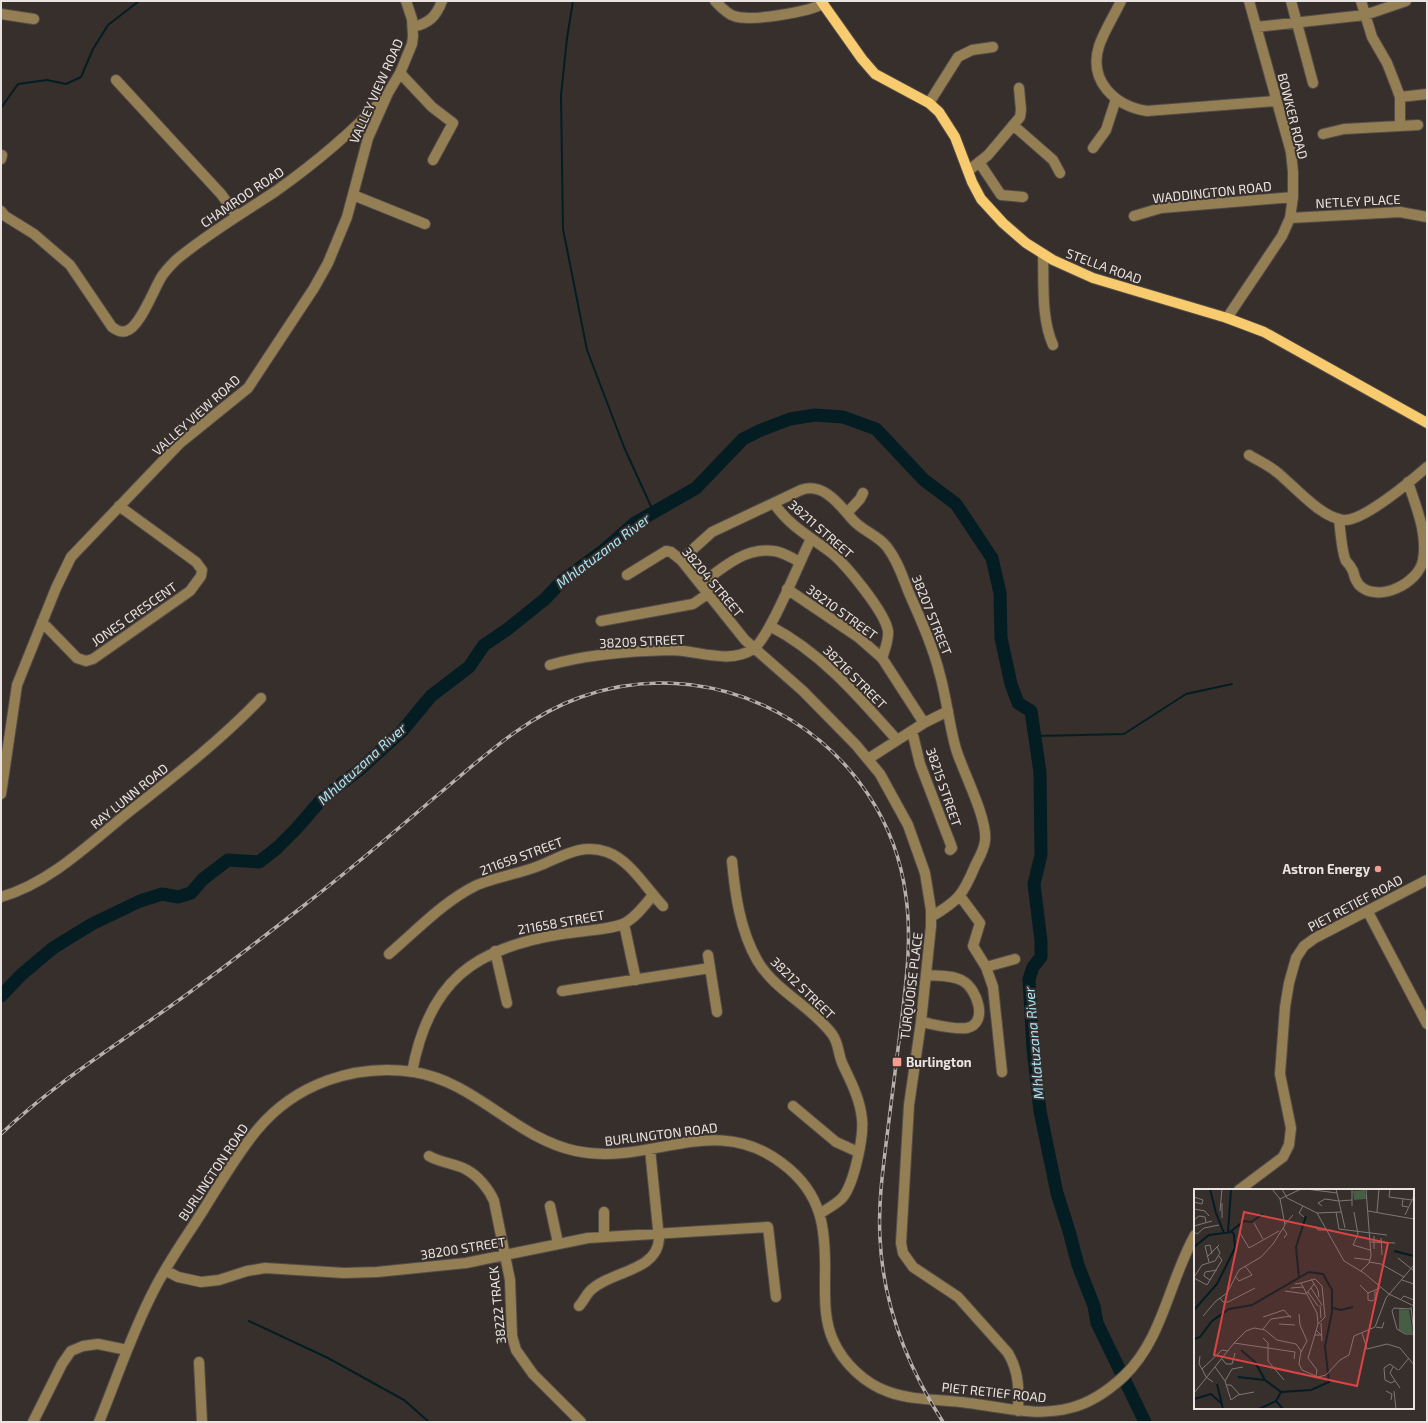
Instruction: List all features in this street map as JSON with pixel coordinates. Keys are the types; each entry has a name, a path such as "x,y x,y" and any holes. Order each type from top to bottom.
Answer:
{"main road":[{"name":"STELLA ROAD","path":"822,2 862,59 875,74 929,103 939,112 960,148 976,191 992,213 1019,238 1066,267 1093,278 1227,318 1255,328 1284,342 1427,423"}],"street":[{"name":"VALLEY VIEW ROAD","path":"1,794 17,686 42,622 71,557 180,442 248,388 310,295 328,263 339,239 353,195 368,138 388,93 400,73 412,44 413,27 406,1"},
{"path":"413,27 430,21 435,16 442,1"},
{"path":"715,1 729,14 747,18 806,10 822,2"},
{"path":"1121,1 1099,46 1097,60 1098,72 1104,89 1116,99 1132,108 1147,111 1276,101"},
{"name":"BOWKER ROAD","path":"1227,318 1282,236 1290,218 1293,197 1293,161 1248,1"},
{"path":"1291,1 1313,83"},
{"path":"1361,1 1372,37 1387,63 1400,97 1400,125"},
{"path":"1256,28 1365,14 1406,1"},
{"path":"1,14 34,18"},
{"path":"929,103 958,57 972,50 993,47"},
{"path":"400,73 432,107 453,123 433,160"},
{"path":"116,80 221,194 237,216"},
{"path":"968,171 988,155 1021,114 1019,88"},
{"name":"CHAMROO ROAD","path":"1,211 6,216 34,234 70,265 84,284 104,318 112,327 124,332 133,327 161,278 171,265 237,216 308,168 358,124 388,93"},
{"path":"1400,97 1427,94"},
{"path":"1093,148 1106,130 1116,99"},
{"path":"1013,125 1055,162 1060,173"},
{"path":"1323,134 1344,129 1418,125"},
{"path":"979,162 1001,195 1023,198"},
{"path":"353,195 425,224"},
{"name":"WADDINGTON ROAD","path":"1134,216 1161,208 1293,197"},
{"name":"NETLEY PLACE","path":"1290,218 1400,212 1427,217"},
{"path":"1043,254 1046,319 1048,333 1053,345"},
{"path":"1250,455 1277,472 1308,500 1328,514 1339,518 1351,519 1371,510 1427,467"},
{"path":"1339,518 1346,560 1359,585 1371,591 1378,592 1390,592 1398,589 1419,570 1424,558 1421,524 1408,482"},
{"name":"38207 STREET","path":"681,560 712,532 806,488 816,488 832,498 854,521 883,542 895,560 933,650 956,746 974,797 985,839 981,853 965,890 960,896 931,917"},
{"path":"847,513 860,499 862,493"},
{"name":"38211 STREET","path":"774,503 782,514 811,539 829,551 849,571 882,617 887,627 888,637 882,658"},
{"name":"JONES CRESCENT","path":"42,622 77,658 86,661 93,659 190,591 201,576 202,570 196,562 119,506"},
{"path":"754,649 770,626 811,539"},
{"name":"38204 STREET","path":"627,575 666,551 671,552 681,560 709,593 735,628 754,649"},
{"path":"701,584 726,565 747,554 775,551 800,562"},
{"name":"38210 STREET","path":"787,589 858,637 882,658 924,723"},
{"path":"600,621 693,604 709,593"},
{"name":"38216 STREET","path":"770,626 807,649 828,666 850,687 897,740"},
{"name":"38209 STREET","path":"550,665 574,659 637,652 683,650 728,656 754,649"},
{"name":"TURQUOISE PLACE","path":"754,649 803,692 847,734 868,759 890,791 911,832 925,872 931,917 927,975 908,1112 901,1228 903,1253 913,1267 958,1297 1008,1353 1018,1378 1018,1411"},
{"name":"RAY LUNN ROAD","path":"1,897 29,886 65,863 209,747 261,698"},
{"path":"868,759 924,723 948,711"},
{"name":"38215 STREET","path":"912,731 920,764 951,844 952,848 950,850"},
{"name":"211659 STREET","path":"389,954 453,901 478,885 541,865 578,849 598,849 617,857 627,865 663,906"},
{"name":"38212 STREET","path":"732,861 743,928 757,961 767,974 810,1010 836,1040 841,1060 855,1090 862,1118 862,1130 852,1177 844,1196 837,1203 821,1213"},
{"name":"PIET RETIEF ROAD","path":"1240,1189 1283,1157 1290,1141 1291,1128 1280,1074 1287,992 1296,958 1308,942 1427,880"},
{"name":"211658 STREET","path":"412,1072 421,1035 428,1018 439,998 459,975 495,951 523,941 624,924 653,896"},
{"path":"960,896 980,922 973,946 986,967 994,987 1002,1072"},
{"path":"1368,912 1427,1024"},
{"path":"624,924 636,980"},
{"path":"495,951 507,1003"},
{"path":"708,955 717,1012"},
{"path":"986,967 1015,958"},
{"path":"562,992 710,968"},
{"path":"921,1022 965,1028 974,1024 978,1017 978,1001 971,988 964,981 956,978 927,975"},
{"name":"BURLINGTON ROAD","path":"99,1422 142,1313 164,1270 233,1163 258,1129 278,1108 313,1086 347,1074 382,1070 412,1072 437,1078 471,1094 521,1129 551,1144 576,1151 605,1155 699,1140 718,1139 734,1140 769,1153 786,1166 808,1189 821,1213 825,1249 826,1313 834,1343"},
{"path":"793,1106 836,1142 858,1152"},
{"path":"579,1306 590,1291 648,1261 657,1251 659,1246 659,1234 650,1149"},
{"name":"38222 TRACK","path":"429,1156 441,1162 467,1170 491,1194 494,1200 510,1280 512,1336 516,1350 533,1374 582,1422"},
{"path":"550,1206 558,1243"},
{"path":"604,1212 604,1236"},
{"name":"38200 STREET","path":"164,1270 178,1277 210,1282 265,1268 344,1273 376,1272 442,1266 558,1243 604,1236 768,1227 776,1297"},
{"name":"PIET RETIEF ROAD","path":"834,1343 845,1359 862,1377 889,1392 907,1396 969,1403 1018,1411 1055,1412 1083,1404 1113,1386 1133,1367 1154,1334 1186,1252 1194,1237"},
{"path":"33,1422 62,1364 72,1351 83,1346 98,1344 127,1350"},
{"path":"199,1362 202,1422"}],"waterway":[{"path":"1,108 18,84 47,80 66,84 81,77 93,49 108,25 139,1"},
{"path":"573,1 567,38 561,95 563,229 587,350 624,447 654,513"},
{"name":"Mhlatuzana River","path":"1,996 21,975 53,948 92,924 140,901 162,894 178,897 191,893 203,879 228,860 259,862 277,848 322,799 359,770 402,731 431,696 469,667 484,645 509,628 545,599 562,581 604,550 635,523 696,488 743,439 761,430 790,419 815,415 843,417 876,429 924,480 956,504 992,558 1000,593 1001,638 1011,684 1018,703 1031,711 1040,772 1041,855 1034,884 1041,941 1041,957 1033,967 1029,979 1033,1049 1040,1111 1057,1193 1078,1265 1094,1306 1097,1323 1145,1422"},
{"path":"1036,736 1124,734 1186,694 1232,684"},
{"path":"249,1321 328,1358 404,1400 429,1422"}],"railway":[{"path":"1,1134 60,1084 200,985 285,920 369,853 503,741 540,716 581,697 636,684 691,685 743,697 791,720 833,753 868,794 893,842 906,897 908,913 908,961 881,1187 880,1238 882,1263 886,1287 899,1334 918,1379 943,1422"}],"place":[{"name":"Astron Energy","path":"1378,869"},
{"name":"Burlington","path":"897,1062"}]}
